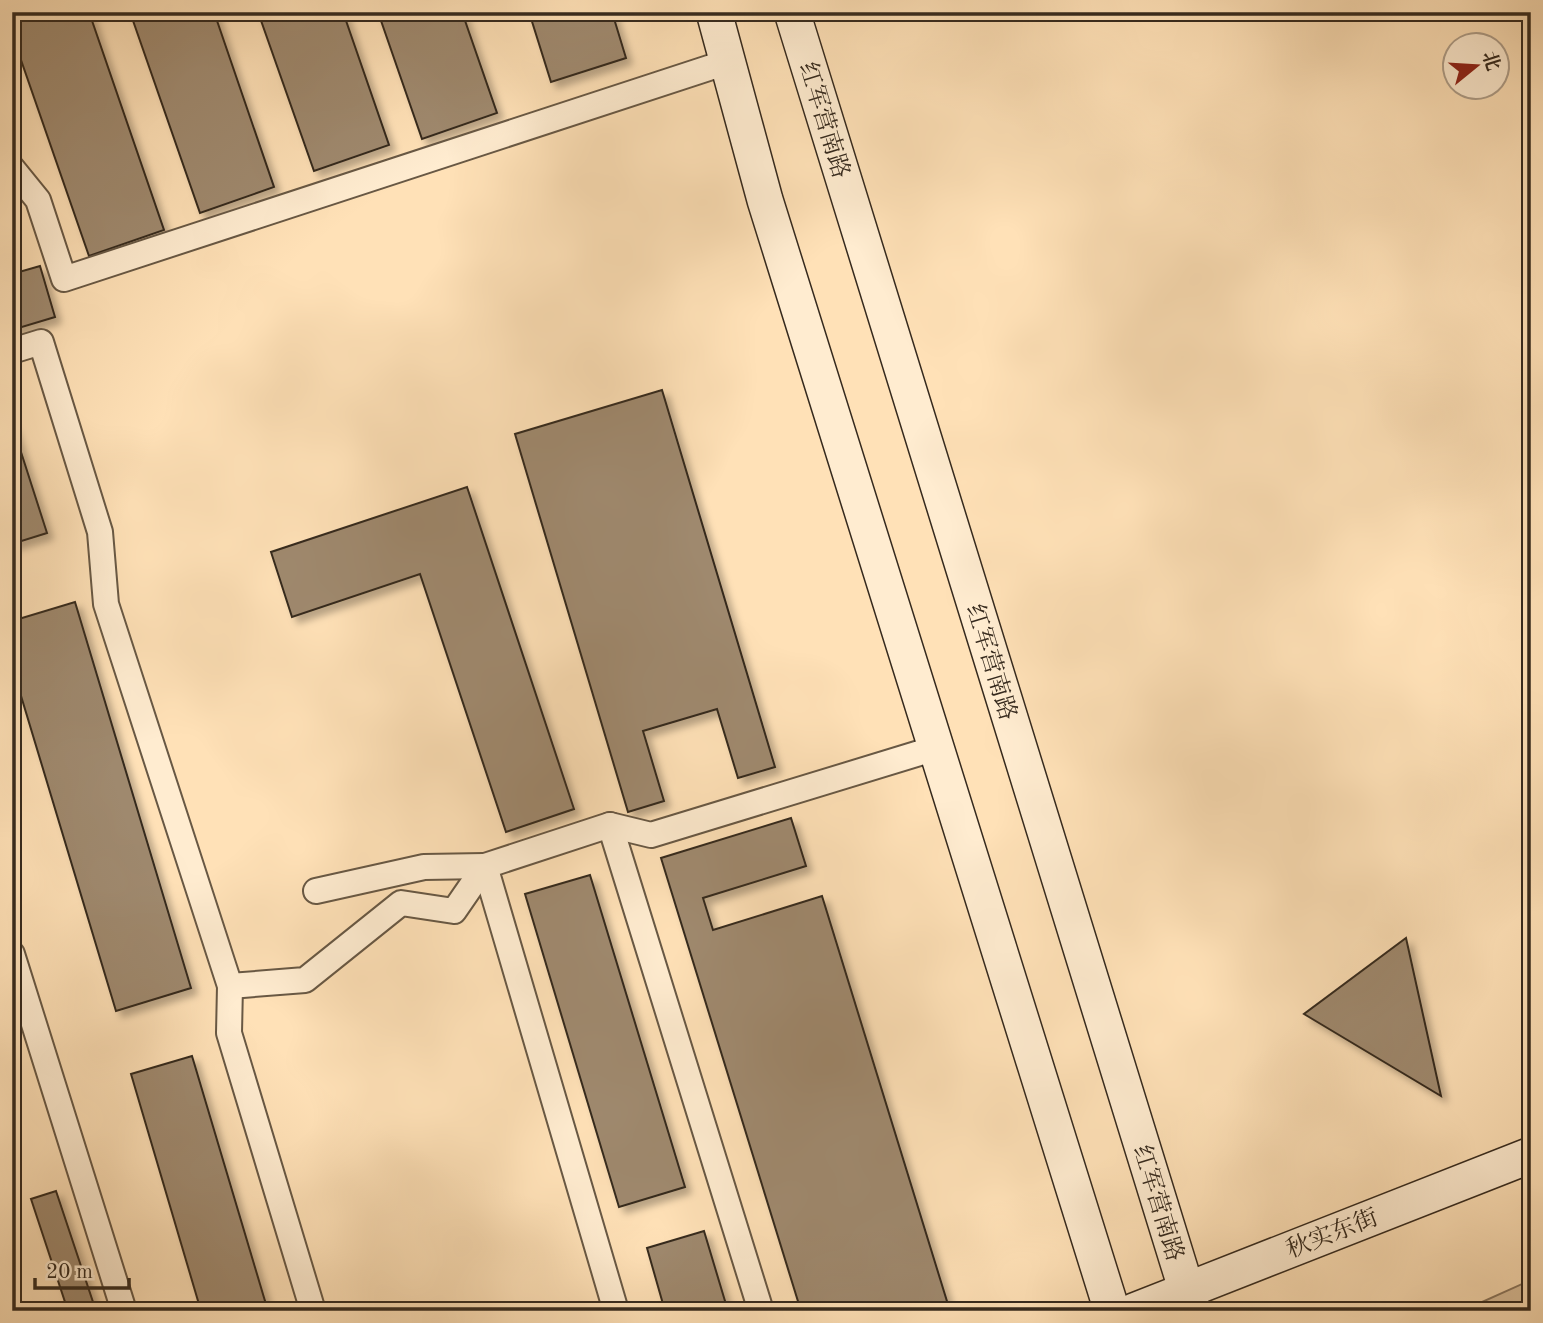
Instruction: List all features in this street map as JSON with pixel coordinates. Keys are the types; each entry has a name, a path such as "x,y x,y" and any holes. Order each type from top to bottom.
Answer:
{"main road":[{"path":"714,12 765,200 1112,1311"},
{"name":"红军营南路","path":"792,12 1189,1300"},
{"name":"秋实东街","path":"1134,1311 1189,1300 1531,1155"}],"street":[{"path":"12,168 38,200 64,279 727,62"},
{"path":"12,351 41,342 100,532 106,604 230,986 229,1033 313,1311"},
{"path":"316,891 424,867 485,866 610,825 651,835 936,748"},
{"path":"610,825 761,1311"},
{"path":"230,986 305,979 401,903 454,911 485,866"},
{"path":"485,866 616,1311"},
{"path":"12,954 124,1311"}],"shaded area":[{"path":"1531,1280 1531,1311 1462,1311"}],"building":[{"path":"12,12 89,12 164,230 89,256 12,34"},
{"path":"130,12 214,12 274,187 200,213"},
{"path":"258,12 343,12 389,145 314,171"},
{"path":"378,12 462,12 497,113 422,139"},
{"path":"529,12 612,12 626,58 551,82"},
{"path":"40,266 55,317 12,330 12,274"},
{"path":"662,390 775,767 738,778 717,709 643,731 664,801 628,812 515,434"},
{"path":"12,424 47,533 12,544"},
{"path":"467,487 574,809 506,832 420,574 292,617 271,552"},
{"path":"75,602 191,988 116,1011 12,666 12,621"},
{"path":"791,818 806,866 703,898 713,930 822,896 950,1311 801,1311 661,858"},
{"path":"590,875 685,1187 619,1207 525,894"},
{"path":"1406,938 1441,1096 1304,1014"},
{"path":"192,1056 268,1311 201,1311 131,1074"},
{"path":"56,1191 96,1311 68,1311 31,1199"},
{"path":"704,1231 728,1311 665,1311 647,1248"}]}
